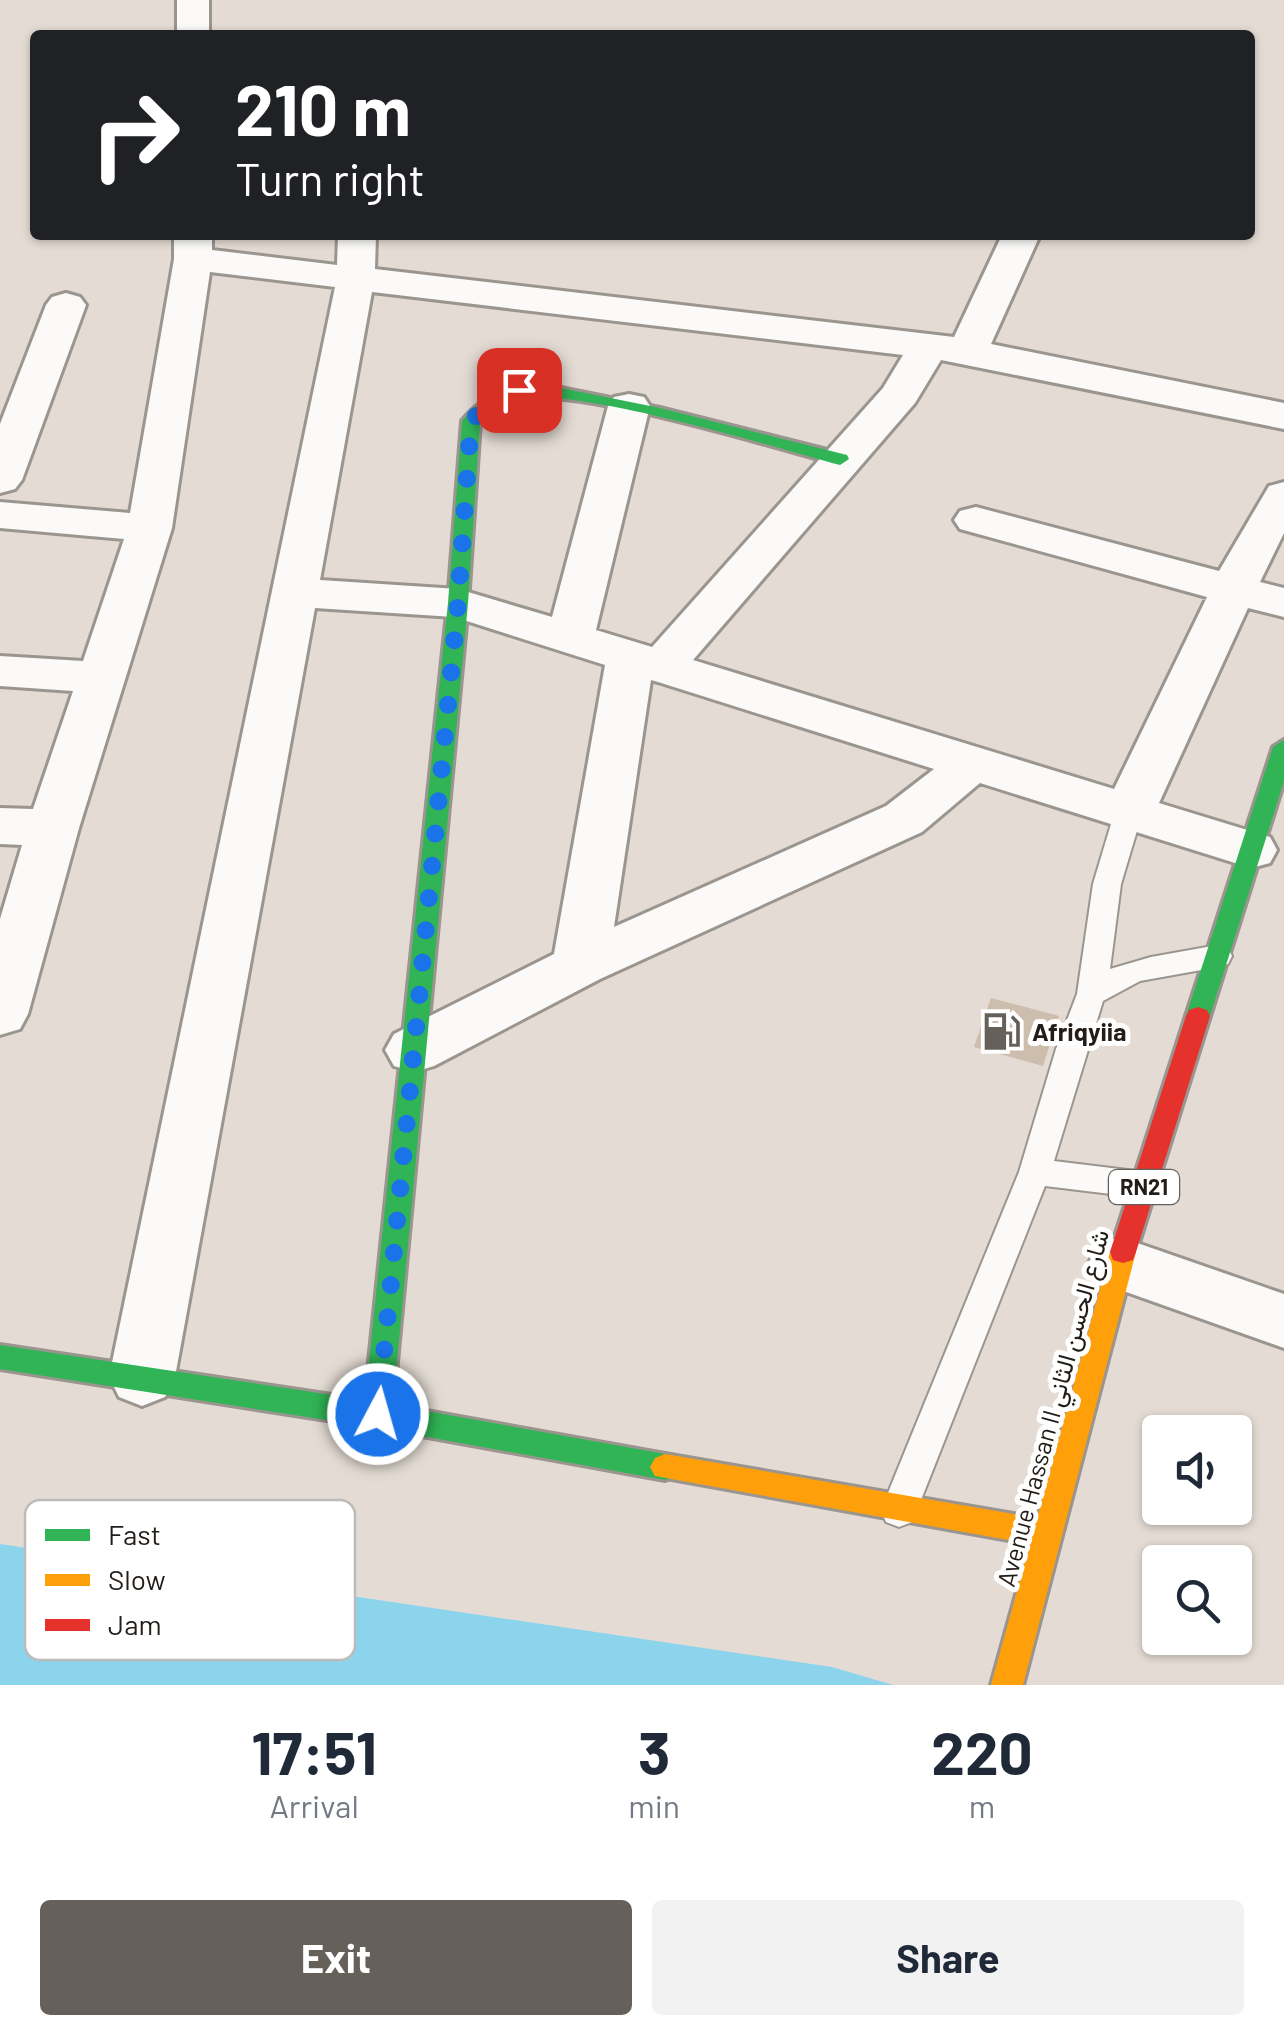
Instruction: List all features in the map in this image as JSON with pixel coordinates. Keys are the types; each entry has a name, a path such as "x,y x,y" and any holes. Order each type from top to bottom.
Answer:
{"street":[{"path":"193,0 193,30"},
{"path":"580,966 646,662 948,348 1018,240"},
{"path":"0,1014 52,828 150,528 193,247 356,256 948,348 1284,416"},
{"path":"142,1377 296,593 356,256"},
{"path":"0,480 66,306"},
{"path":"378,1414 458,603 471,421 480,409 519,390 544,390 630,406 840,459"},
{"path":"570,638 630,406"},
{"path":"1128,814 1252,550 1284,495"},
{"path":"0,514 150,528"},
{"path":"976,520 1284,604"},
{"path":"296,593 458,603 1252,850"},
{"path":"0,671 103,678"},
{"name":"Avenue Hassan II شارع الحسن الثاني","path":"1007,1685 1120,1264 1284,747"},
{"path":"414,1050 580,966 904,819 933,800 972,762"},
{"path":"0,826 52,828"},
{"path":"1120,1264 1284,1321"},
{"path":"0,1357 378,1414 899,1510 1045,1533"}],"lane":[{"path":"899,1510 1035,1172 1092,994 1104,903 1128,814"},
{"path":"1092,994 1142,970 1218,956"},
{"path":"1035,1172 1144,1185"}],"water":[{"path":"0,1544 25,1548 25,1660 355,1660 355,1596 832,1667 893,1685 0,1685"}],"building":[{"path":"991,998 1059,1016 1043,1066 974,1047"}],"traffic: fast":[{"path":"378,1415 458,603 471,421 487,405 508,394 551,391 660,413 840,459"},
{"path":"1198,1016 1284,747"},
{"path":"0,1357 378,1415 665,1467"}],"traffic: slow":[{"path":"1007,1685 1123,1252"},
{"path":"665,1467 1045,1533"}],"traffic: jam":[{"path":"1123,1252 1198,1016"}],"place":[{"name":"Afriqyiia","path":"1002,1032"}],"route":[{"path":"378,1414 458,603 471,421 480,409 519,390"}]}
